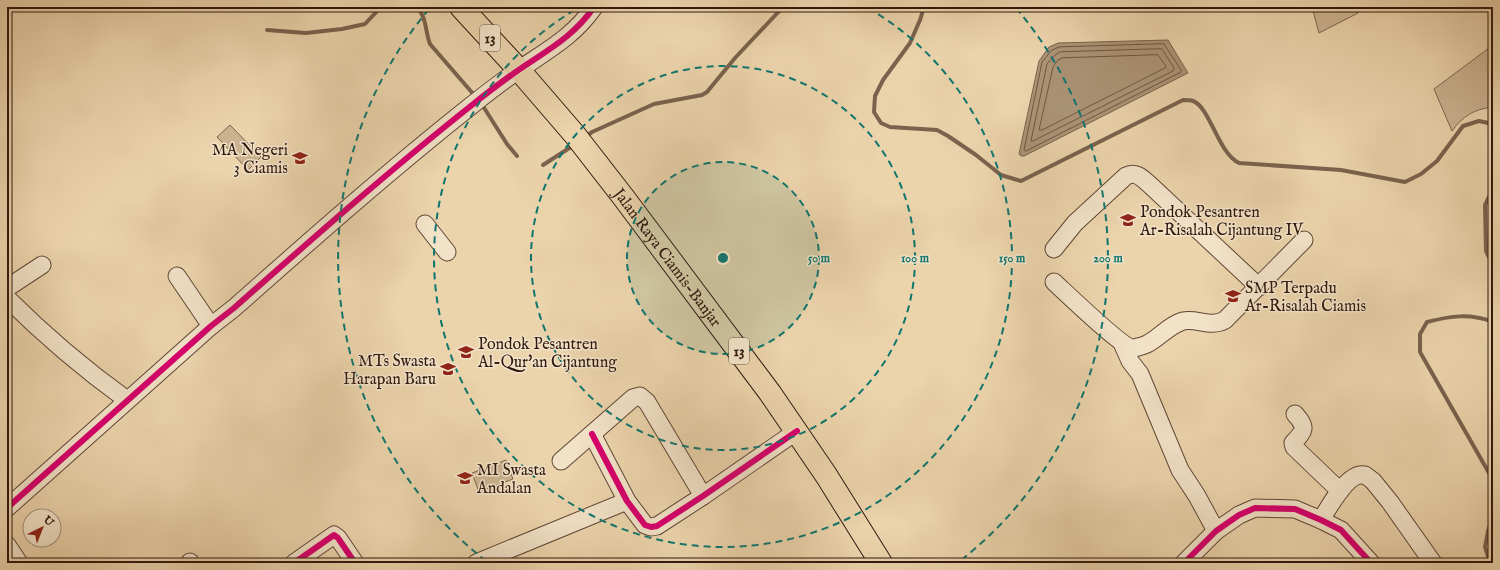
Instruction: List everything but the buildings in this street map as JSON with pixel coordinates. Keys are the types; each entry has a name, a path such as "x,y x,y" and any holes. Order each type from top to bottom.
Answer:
{"highway":[{"name":"Jalan Raya Ciamis-Banjar","path":"461,7 519,70 580,141 752,368 797,431 880,563"}],"street":[{"path":"7,508 127,400 374,184 472,105 519,70 560,44 581,23 594,7"},
{"path":"1054,249 1075,223 1123,178 1128,175 1135,174 1144,180 1258,287"},
{"path":"426,224 447,252"},
{"path":"1054,282 1122,343 1132,348 1146,345 1176,323 1185,321 1214,324 1225,320 1304,240"},
{"path":"7,288 42,265"},
{"path":"177,276 211,326"},
{"path":"7,298 37,328 127,400"},
{"path":"1122,343 1130,361 1140,374 1180,470 1197,496 1216,531"},
{"path":"560,461 633,398 641,396 647,402 703,496"},
{"path":"1295,414 1303,424 1303,429 1302,433 1293,443 1294,447 1340,491"},
{"path":"592,434 627,501 645,525 651,527 657,526 703,496 797,431"},
{"path":"1321,520 1340,491 1349,481 1357,475 1363,474 1369,477 1390,502 1432,563"},
{"path":"476,563 627,501"},
{"path":"1184,563 1216,531 1239,515 1255,508 1296,509 1321,520 1341,530 1371,563"},
{"path":"294,563 334,535 338,538 355,563"},
{"path":"7,545 19,563"}],"shaded area":[{"path":"1312,7 1356,7 1358,13 1319,33"},
{"path":"1493,45 1493,107 1480,109 1470,114 1460,121 1452,131 1434,89"},
{"path":"230,125 261,157 248,170 217,137"},
{"path":"506,460 513,479 479,492 472,473"}],"water":[{"path":"1168,40 1188,73 1024,156 1019,154 1039,61 1049,47 1058,43"}],"waterway":[{"path":"267,30 306,33 342,29 365,24 381,7"},
{"path":"417,7 423,16 430,44 475,96"},
{"path":"585,137 592,132 654,104 702,95 707,92 735,58 783,7"},
{"path":"924,7 910,43 883,80 875,96 874,112 881,123 890,127 937,130 976,155 1001,175 1021,181 1183,100 1193,101 1199,105 1225,150 1239,163 1341,170 1405,182 1421,174 1437,161 1463,126 1479,121 1493,124"},
{"path":"481,103 507,144 517,156"},
{"path":"543,165 574,145"},
{"path":"1493,189 1485,205 1486,251 1493,265"},
{"path":"1493,322 1468,316 1444,318 1427,322 1420,334 1420,352 1493,480"},
{"path":"1490,563 1485,547 1488,531 1493,517"}],"cycle path":[{"path":"7,508 211,326 234,308 381,180 484,96 514,73 560,42 578,26 594,7"},
{"path":"592,434 627,501 645,525 651,527 657,526 703,496 797,431"},
{"path":"1184,563 1216,531 1239,515 1255,508 1295,509 1321,520 1341,530 1371,563"},
{"path":"294,563 334,535 338,538 355,563"}],"place":[{"name":"MA Negeri 3 Ciamis","path":"300,158"},
{"name":"Pondok Pesantren Ar-Risalah Cijantung IV","path":"1128,220"},
{"name":"SMP Terpadu Ar-Risalah Ciamis","path":"1233,296"},
{"name":"Pondok Pesantren Al-Qur'an Cijantung","path":"466,352"},
{"name":"MTs Swasta Harapan Baru","path":"448,369"},
{"name":"MI Swasta Andalan","path":"465,478"}]}
